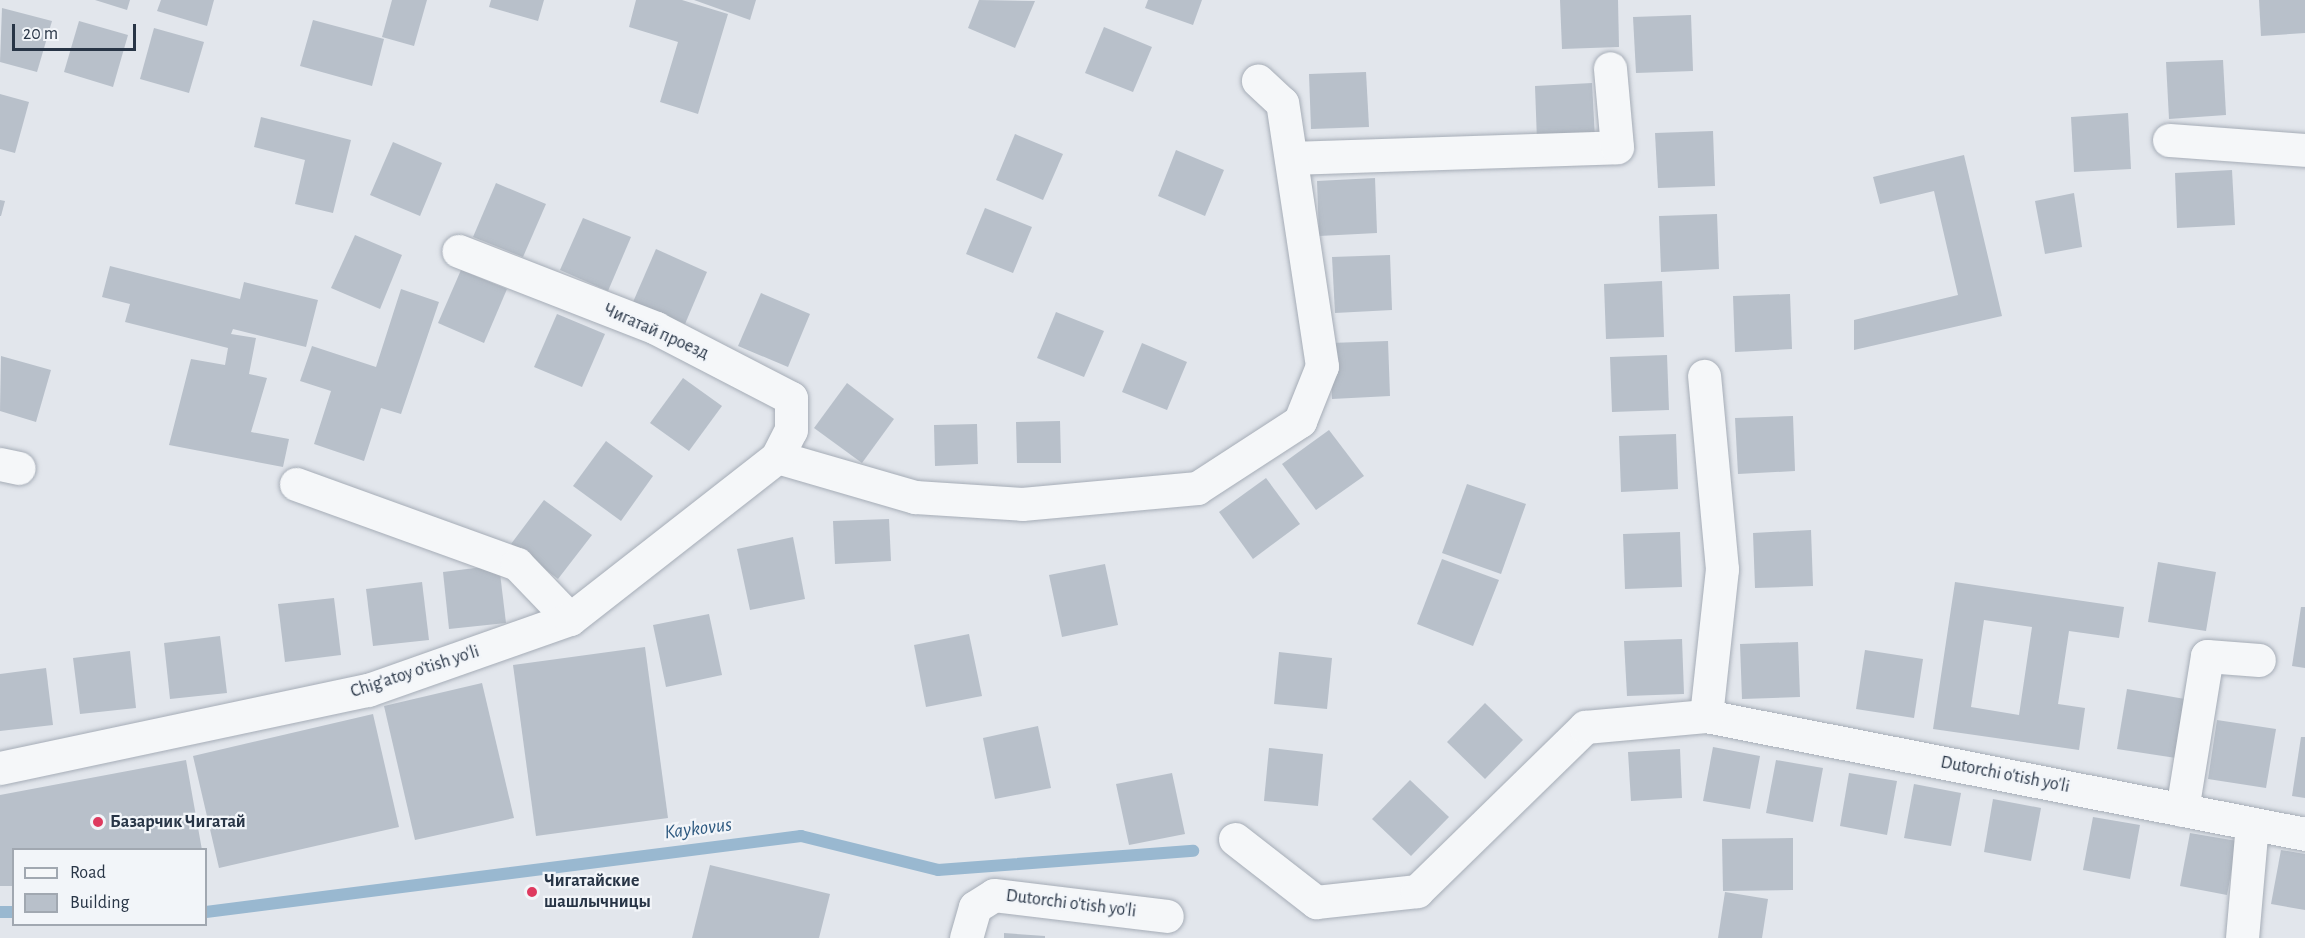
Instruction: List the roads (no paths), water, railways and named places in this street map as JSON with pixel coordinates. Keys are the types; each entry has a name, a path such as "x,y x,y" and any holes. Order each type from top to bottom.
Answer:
{"street":[{"path":"1291,158 1617,147 1610,68"},
{"path":"777,457 915,497 1022,504 1197,488 1300,421 1322,366 1282,103 1258,81"},
{"path":"2169,140 2305,150"},
{"name":"Чигатай проезд","path":"458,251 656,328 791,398 791,429 777,457"},
{"path":"1704,376 1722,569 1706,716"},
{"name":"Chig'atoy o'tish yo'li","path":"0,768 368,690 570,619 777,457"},
{"path":"296,484 517,564 570,619"},
{"path":"2182,810 2207,656 2259,660"},
{"name":"Dutorchi o'tish yo'li","path":"1235,839 1316,902 1417,891 1585,727 1706,716 2305,834"},
{"path":"2242,938 2252,824"},
{"name":"Dutorchi o'tish yo'li","path":"966,938 975,907 994,895 1167,916"}],"waterway":[{"name":"Kaykovus","path":"207,912 801,836 938,870 1193,851"},
{"name":"Kaykovus","path":"0,912 12,912"}],"place":[{"name":"Базарчик Чигатай","path":"98,822"},
{"name":"Чигатайские шашлычницы","path":"532,892"}]}
